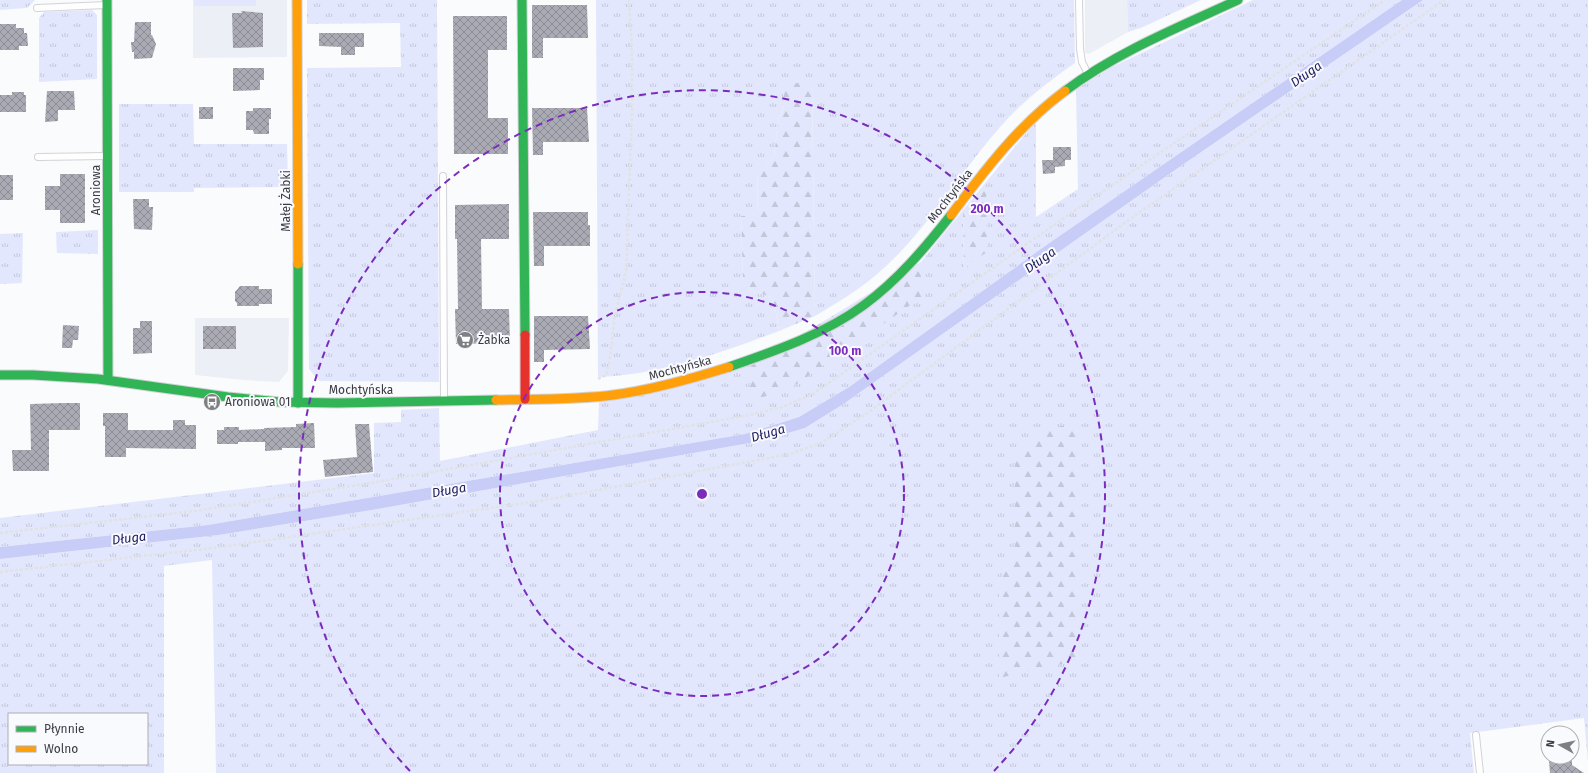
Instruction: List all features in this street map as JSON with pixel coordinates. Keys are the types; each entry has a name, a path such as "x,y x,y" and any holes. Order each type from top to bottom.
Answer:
{"street":[{"name":"Małej Żabki","path":"297,0 298,403"},
{"path":"522,0 525,399"},
{"name":"Mochtyńska","path":"0,375 55,374 262,400 298,403 444,402 612,395 668,385 730,366 800,340 832,325 863,306 909,267 1002,151 1028,121 1052,100 1107,62 1238,0"},
{"name":"Aroniowa","path":"107,3 108,380"}],"lane":[{"path":"1079,0 1080,49 1082,62 1088,74"},
{"path":"37,8 107,3"},
{"path":"38,157 108,156"},
{"path":"443,176 444,402"},
{"path":"1476,735 1480,773"}],"path":[{"path":"598,379 606,375 609,365 615,314 626,272 632,114 632,52 628,0"},
{"path":"0,533 195,510 376,482 745,416 782,407 813,394 1061,220 1385,0"},
{"path":"0,572 214,548 539,502 790,454 823,442 876,406 1126,222 1444,0"}],"shaded area":[{"path":"193,0 287,0 287,57 193,58"},
{"path":"1085,0 1127,0 1128,32 1089,54 1085,53"},
{"path":"195,318 289,318 288,371 279,382 195,375"}],"green space":[{"path":"0,0 35,0 27,8 0,10"},
{"path":"194,0 256,0 256,6 194,6"},
{"path":"307,0 437,0 439,382 319,381 309,369 307,68 401,67 400,23 307,24"},
{"path":"596,0 1074,0 1075,63 1036,92 1009,117 986,143 931,216 885,267 843,299 815,316 812,83 784,83 784,106 778,122 774,157 766,166 758,169 757,215 741,217 743,284 756,292 771,297 776,312 779,331 690,362 645,372 598,377"},
{"path":"1127,0 1201,0 1143,27 1128,32"},
{"path":"1253,0 1402,0 1045,246 849,387 799,417 745,434 208,525 0,547 0,518 374,473 374,423 401,422 401,410 439,408 440,461 598,430 599,401 752,365 921,262 963,210 964,268 986,252 986,182 1036,121 1036,217 1078,189 1076,89 1112,67"},
{"path":"1423,0 1588,0 1588,762 1584,718 1470,733 1474,773 216,773 212,560 164,566 164,773 0,773 0,559 219,535 372,510 761,441 805,428 842,405 1175,170","holes":["1015,557 1000,678 999,581"]},
{"path":"92,10 97,15 97,79 39,82 39,18 44,12"},
{"path":"784,83 812,83 815,316 779,331 776,312 771,297 756,292 743,284 741,216 757,215 758,168 766,166 774,157 778,122 784,106"},
{"path":"119,104 193,104 194,144 287,144 288,187 194,188 194,192 119,192"},
{"path":"986,182 987,252 964,268 963,210"},
{"path":"98,230 98,254 57,253 56,232"},
{"path":"23,233 22,283 0,284 0,234"},
{"path":"921,262 922,297 785,392 748,400 752,365"},
{"path":"1076,423 1080,660 999,678 999,581 1015,557 1015,456 1047,429"}],"water":[{"name":"Długa","path":"1402,0 1423,0 1175,170 842,405 805,428 761,441 372,510 219,535 0,559 0,547 208,525 745,434 799,417 849,387 1045,246"}],"building":[{"path":"532,5 587,5 588,38 543,38 543,58 532,58"},
{"path":"241,11 263,13 263,47 233,48 232,13 242,13"},
{"path":"453,16 507,16 507,50 488,50 488,118 508,118 508,154 454,154"},
{"path":"135,22 151,22 151,35 156,44 152,58 134,59 134,52 132,52 131,42 134,42"},
{"path":"0,24 16,24 16,28 24,28 24,33 27,33 28,46 19,46 19,50 0,50"},
{"path":"319,33 364,33 364,47 355,47 355,55 341,55 341,47 319,46"},
{"path":"233,68 264,68 264,80 260,80 260,90 233,91"},
{"path":"47,91 74,91 75,110 58,110 58,121 45,122"},
{"path":"12,92 24,92 24,95 26,95 26,112 0,112 0,95 12,95"},
{"path":"199,107 213,107 213,119 199,119"},
{"path":"253,108 271,108 269,134 254,134 253,130 246,130 246,111 253,111"},
{"path":"532,108 587,108 589,142 543,142 543,155 533,155"},
{"path":"1053,147 1071,147 1071,160 1065,160 1065,166 1055,167 1055,173 1043,174 1042,160 1053,160"},
{"path":"60,174 85,174 85,223 60,223 60,210 45,210 45,186 60,186"},
{"path":"0,175 13,175 13,200 0,200"},
{"path":"133,199 149,199 149,207 153,207 152,230 134,229"},
{"path":"509,204 509,239 481,239 482,309 509,309 510,343 456,344 455,309 458,309 455,205"},
{"path":"533,212 588,212 588,225 590,225 590,246 544,246 544,266 534,266"},
{"path":"240,286 259,286 259,289 272,289 272,304 259,304 259,306 237,306 235,301 235,292"},
{"path":"534,316 588,316 590,349 544,350 544,362 534,362"},
{"path":"140,321 152,321 152,353 133,354 133,328 140,328"},
{"path":"63,325 79,326 78,340 73,340 72,348 62,348"},
{"path":"203,326 236,326 236,349 203,349"},
{"path":"80,403 80,430 49,430 49,471 13,471 12,450 31,450 30,404"},
{"path":"103,413 128,413 128,430 173,430 173,420 185,420 185,425 196,425 196,449 126,448 126,457 105,457 105,426 103,426"},
{"path":"314,423 315,448 282,448 282,450 265,451 265,442 217,444 217,430 224,430 224,427 239,427 239,430 264,429 296,427 296,424"},
{"path":"355,424 369,424 373,472 325,477 323,460 357,457"},
{"path":"1549,765 1572,765 1584,773 1550,773"}],"traffic: fast":[{"path":"107,0 108,380"},
{"path":"522,0 525,335"},
{"path":"1065,91 1085,77 1127,52 1171,30 1238,0"},
{"path":"729,367 799,341 833,325 864,305 900,274 951,215"},
{"path":"298,264 298,403"},
{"path":"0,375 33,375 98,379 228,397 280,402 337,403 496,400"}],"traffic: slow":[{"path":"297,0 298,264"},
{"path":"951,215 990,165 1018,133 1048,104 1065,91"},
{"path":"496,400 569,399 613,395 671,384 729,367"}],"traffic: jam":[{"path":"525,335 525,399"}],"place":[{"name":"Żabka","path":"465,340"},
{"name":"Aroniowa 01","path":"212,402"}]}
